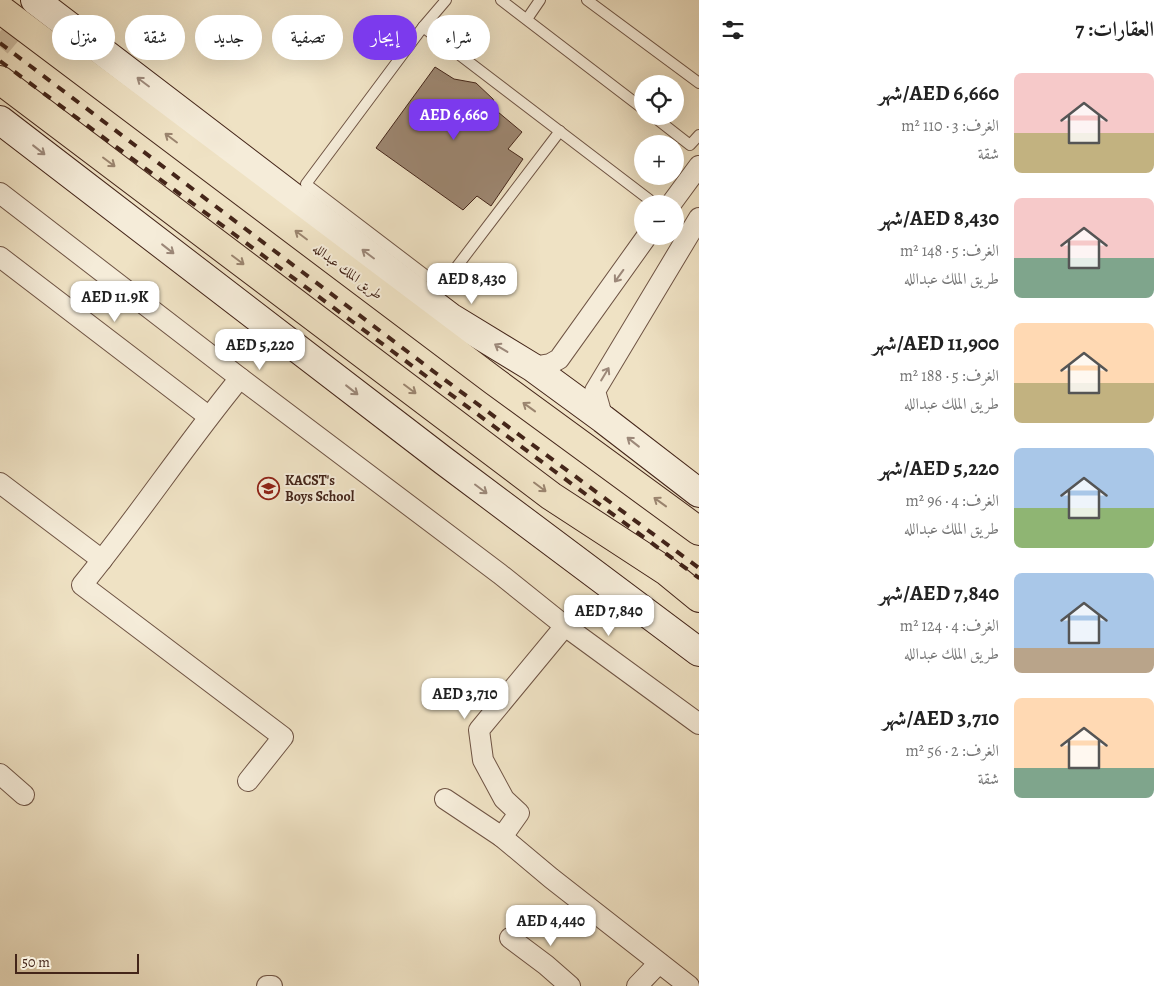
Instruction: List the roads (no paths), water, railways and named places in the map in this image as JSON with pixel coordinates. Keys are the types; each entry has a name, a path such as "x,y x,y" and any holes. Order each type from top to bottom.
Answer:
{"highway":[{"name":"طريق الملك عبدالله","path":"0,8 494,381 699,531"},
{"path":"0,80 551,496 666,572 699,598"}],"main road":[{"path":"34,0 450,317 532,367 699,493"},
{"path":"0,120 444,461 699,652"}],"street":[{"path":"678,195 699,166"},
{"path":"0,193 240,378 500,574 564,626 699,724"},
{"path":"603,419 595,391 699,218"},
{"path":"532,367 550,364 558,359 640,245"},
{"path":"0,257 208,416"},
{"path":"240,378 208,416 82,585 283,737 248,781"},
{"path":"0,483 102,560"},
{"path":"502,837 519,813 504,799 483,760 479,730 564,626"},
{"path":"0,774 24,795"},
{"path":"445,800 502,837 689,986"},
{"path":"510,938 570,986"},
{"path":"636,986 659,962"},
{"path":"267,986 272,986"}],"lane":[{"path":"446,0 423,27 306,184 428,277 452,272 560,131"},
{"path":"502,0 634,102"},
{"path":"526,19 540,0"},
{"path":"587,0 699,83"},
{"path":"423,27 643,195"},
{"path":"664,125 690,145 699,135"}],"tunnel":[{"path":"0,47 29,13"}],"railway":[{"path":"0,43 437,374 699,568"},
{"path":"0,61 699,578"}],"place":[{"name":"KACST's Boys School","path":"269,488"}]}
